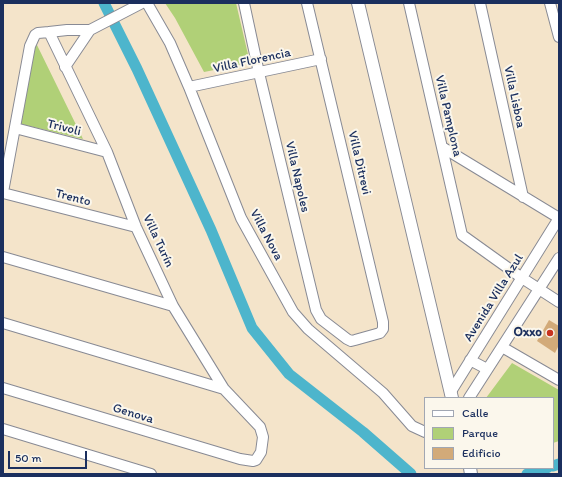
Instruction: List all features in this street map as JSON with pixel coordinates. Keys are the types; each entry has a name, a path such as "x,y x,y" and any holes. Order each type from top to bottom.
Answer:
{"street":[{"path":"3,192 30,46 35,35 38,33 94,28 142,3"},
{"name":"Villa Nova","path":"147,3 170,43 241,218 293,312 308,329 383,393 412,426 424,432"},
{"name":"Villa Napoles","path":"244,3 259,73 316,310 321,319 350,341"},
{"name":"Villa Ditrevi","path":"307,3 383,322 383,329 380,333 350,341"},
{"path":"358,3 451,395"},
{"name":"Villa Pamplona","path":"409,3 462,235 522,278"},
{"name":"Villa Lisboa","path":"480,3 523,196"},
{"path":"550,3 559,37"},
{"path":"65,67 94,28"},
{"name":"Villa Turín","path":"49,32 107,152 136,227 173,306 224,389 260,427 264,437 261,452 256,460"},
{"name":"Villa Florencia","path":"189,87 321,59"},
{"name":"Trivoli","path":"15,128 107,152"},
{"path":"442,147 559,218"},
{"name":"Trento","path":"3,192 136,227"},
{"name":"Avenida Villa Azul","path":"451,395 470,360 559,218"},
{"path":"3,257 173,306"},
{"path":"470,397 559,258"},
{"path":"522,278 559,302"},
{"path":"3,323 224,389"},
{"path":"502,347 559,380"},
{"path":"470,360 487,369"},
{"name":"Genova","path":"3,388 240,459 248,461 256,460"},
{"path":"3,429 151,474"}],"green space":[{"path":"165,3 236,3 250,63 204,72 175,18"},
{"path":"36,43 83,139 21,124"},
{"path":"512,363 559,390 559,441 554,443 554,397 487,397"}],"building":[{"name":"Oxxo","path":"549,320 559,326 559,345 555,353 537,341"}],"waterway":[{"path":"104,3 137,69 211,230 252,328 289,374 363,432 411,474"},
{"path":"554,466 559,464"},
{"path":"527,474 544,469"}],"place":[{"name":"Oxxo","path":"550,333"}]}
